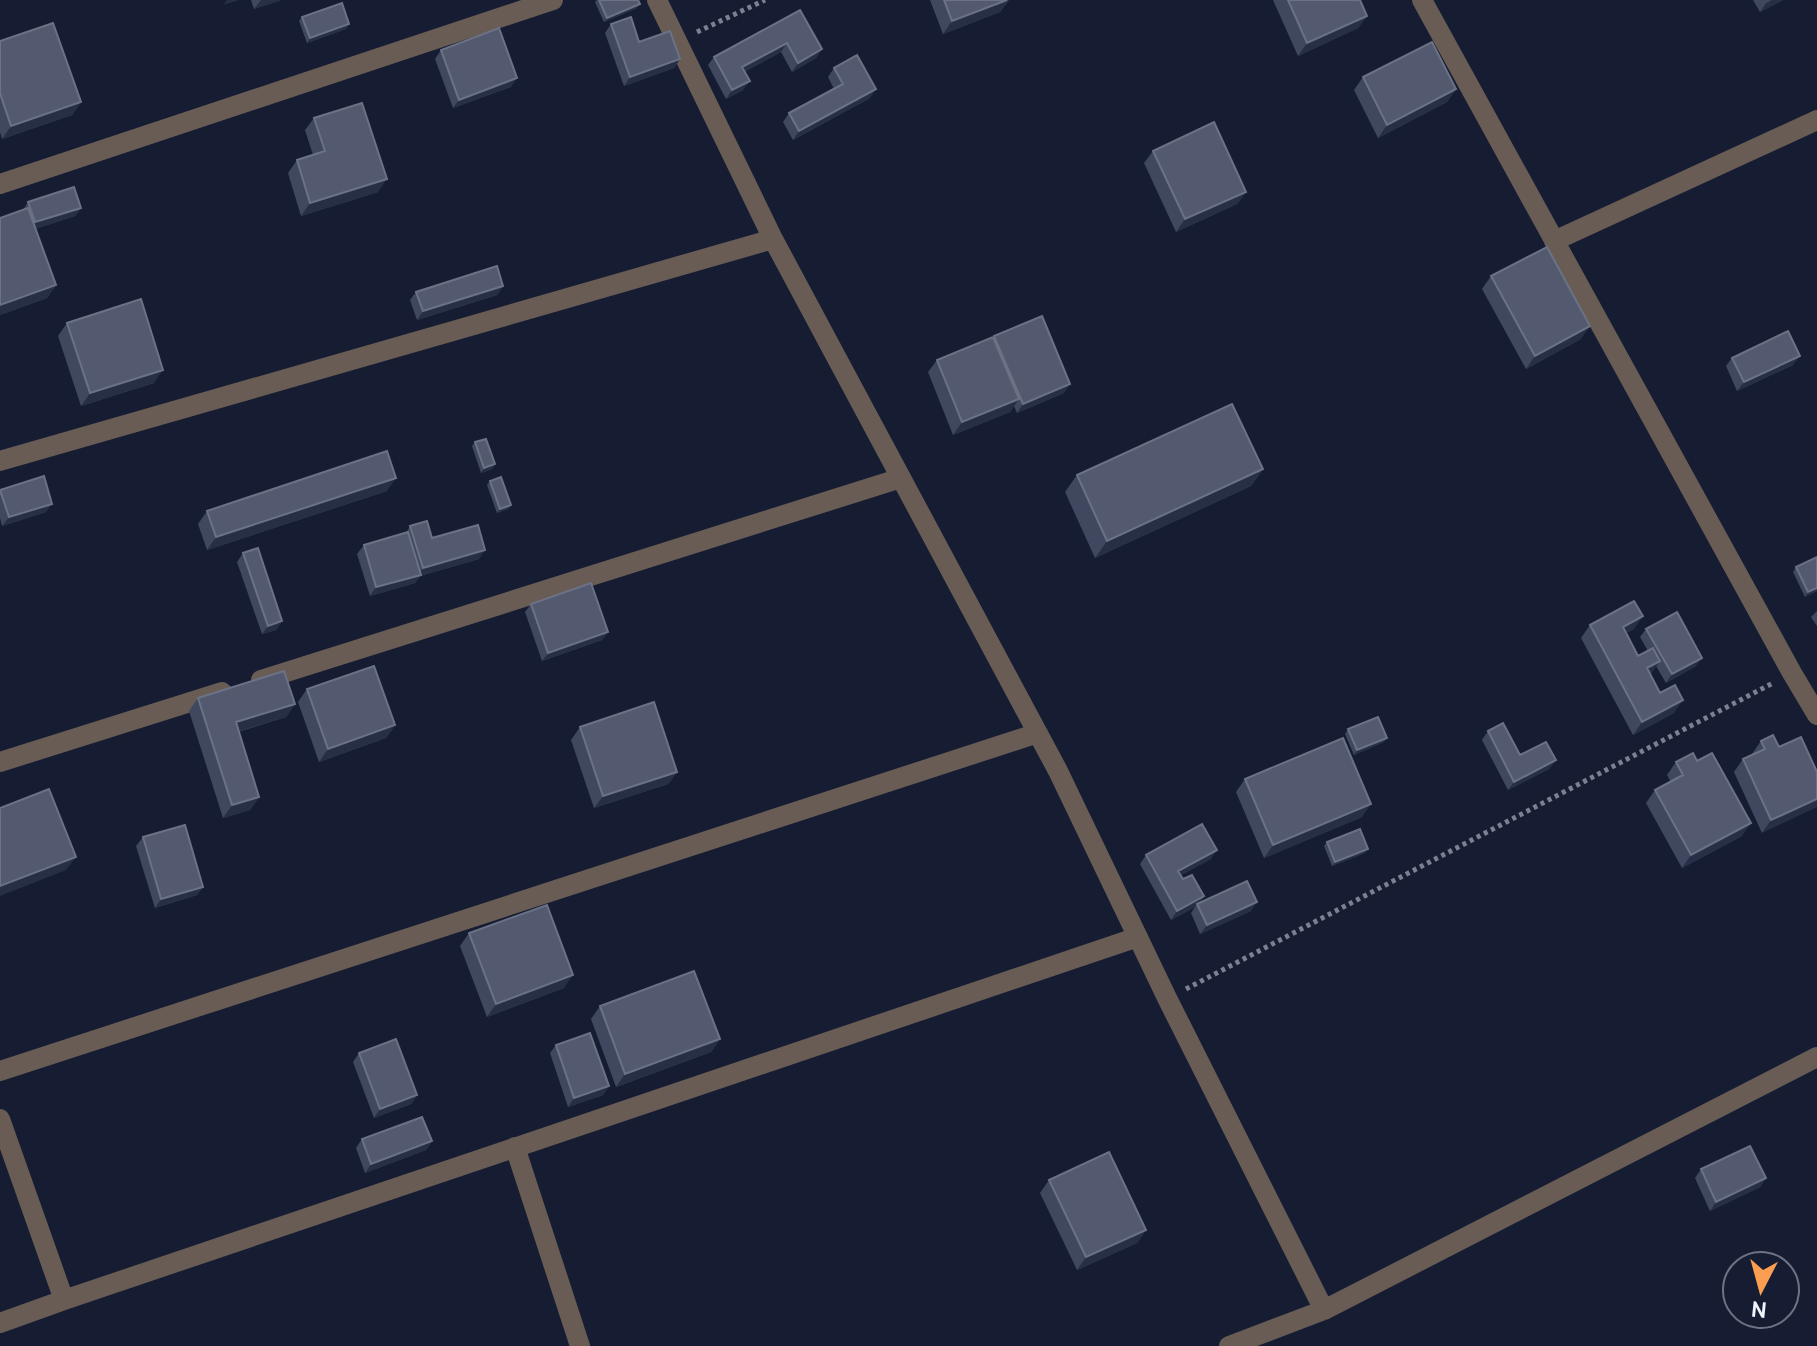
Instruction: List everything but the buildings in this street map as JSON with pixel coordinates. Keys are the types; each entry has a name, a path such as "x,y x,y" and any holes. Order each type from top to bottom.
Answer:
{"street":[{"path":"0,184 553,0"},
{"path":"657,0 773,239 1038,733 1324,1310"},
{"path":"1422,0 1817,715"},
{"path":"1554,241 1817,120"},
{"path":"0,461 773,239"},
{"path":"0,762 901,478"},
{"path":"0,1071 1038,733"},
{"path":"0,1323 1138,937"},
{"path":"1229,1346 1324,1310 1817,1057"},
{"path":"0,1119 64,1300"},
{"path":"515,1147 580,1346"}],"path":[{"path":"679,40 765,0"},
{"path":"1167,998 1792,673"}]}
